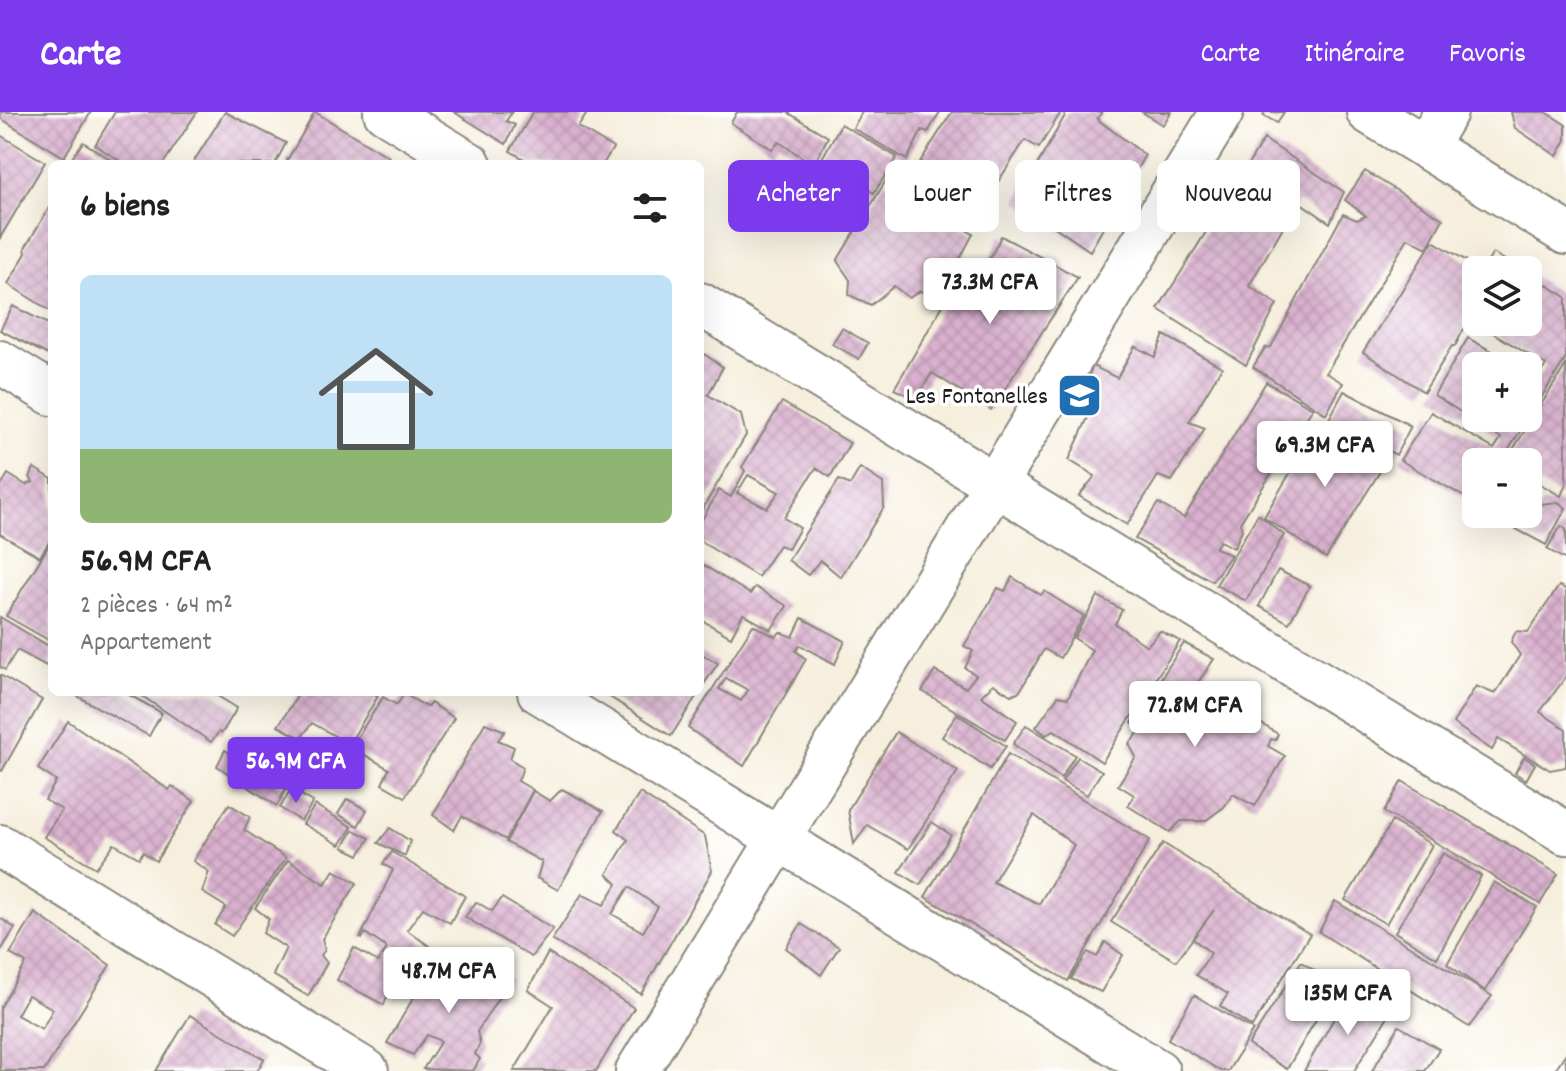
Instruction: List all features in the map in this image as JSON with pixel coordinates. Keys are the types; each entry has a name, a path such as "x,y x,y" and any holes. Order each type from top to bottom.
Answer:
{"street":[{"path":"385,112 463,160"},
{"path":"637,1071 1222,112"},
{"path":"1368,112 1566,233"},
{"path":"1425,147 1446,112"},
{"path":"704,306 1566,833"},
{"path":"0,362 48,392"},
{"path":"546,696 1158,1071"},
{"path":"0,846 367,1071"}],"building":[{"path":"1,112 91,112 64,157 0,118"},
{"path":"115,112 197,112 166,160 119,160 95,145"},
{"path":"225,112 286,143 277,160 195,160"},
{"path":"315,112 389,157 387,160 287,160"},
{"path":"454,112 512,112 506,121 515,125 506,144"},
{"path":"533,112 588,112 578,127 613,148 606,160 526,160 510,151"},
{"path":"737,112 787,112 828,137 816,160 806,160 779,142 772,149 731,123"},
{"path":"862,112 940,112 928,132 922,130 907,160 853,128"},
{"path":"952,112 1061,112 1039,148 1025,140 999,180 999,160 921,160"},
{"path":"1067,112 1102,112 1097,119 1145,155 1141,162 1040,160"},
{"path":"1142,112 1171,112 1163,125"},
{"path":"1265,112 1284,112 1277,123 1263,115"},
{"path":"1511,112 1546,112 1566,125 1566,140 1557,156 1515,128"},
{"path":"841,124 897,157 895,160 885,160 885,176 874,193 869,190 869,160 821,160"},
{"path":"0,135 45,162 0,238"},
{"path":"1264,139 1296,160 1251,160"},
{"path":"83,142 112,160 71,160"},
{"path":"1300,163 1344,192 1330,223 1300,202"},
{"path":"1365,171 1443,219 1427,248 1408,238 1326,373 1343,383 1326,414 1253,367 1265,348 1271,347 1343,214 1357,220 1366,216 1345,200"},
{"path":"885,182 885,232 973,234 940,297 920,291 909,298 894,286 871,305 849,295 850,280 837,261 855,232 869,232 869,208"},
{"path":"48,210 48,309 8,284 26,253 25,248"},
{"path":"1062,232 1101,232 1090,251"},
{"path":"1206,232 1280,232 1249,286 1277,304 1246,365 1158,309"},
{"path":"1001,236 1078,277 991,410 932,373 916,399 894,389 947,298 967,305"},
{"path":"1433,241 1462,258 1462,333 1424,392 1363,352"},
{"path":"1542,282 1566,297 1566,358 1542,396 1542,371 1546,365 1542,363 1542,352 1525,352 1498,336 1542,336"},
{"path":"13,306 48,324 48,355 0,330"},
{"path":"842,328 868,343 859,359 832,344"},
{"path":"1164,335 1222,367 1189,422 1205,428 1172,481 1158,476 1127,525 1079,496 1095,476 1069,460 1098,395 1083,389 1093,366 1117,378 1135,346 1155,357"},
{"path":"1468,338 1494,352 1462,352 1462,413 1434,395"},
{"path":"704,354 723,367 708,395 741,415 746,435 704,506"},
{"path":"1566,365 1566,484 1561,496 1542,485 1542,448 1514,448 1524,432 1542,432 1542,403"},
{"path":"1266,382 1313,408 1240,523 1242,530 1234,548 1220,541 1215,548 1231,555 1212,581 1135,539 1158,503 1184,518"},
{"path":"1344,391 1411,426 1396,455 1329,419"},
{"path":"782,402 850,443 830,477 816,468 784,518 800,528 788,549 779,545 758,577 704,543 704,516 719,490 731,497 745,471 742,467","holes":["748,475 779,492 767,508 737,493"]},
{"path":"1431,412 1492,448 1462,448 1462,496 1400,460"},
{"path":"1321,421 1387,460 1326,558 1264,517"},
{"path":"1492,432 1520,432 1510,448 1495,448 1501,438"},
{"path":"34,468 48,477 48,544 40,557 0,534 0,487 8,474 26,485 33,482 30,477"},
{"path":"860,468 883,483 884,507 841,577 820,560 808,575 788,560 839,480 850,485"},
{"path":"1558,502 1566,508 1546,545 1516,529 1542,528 1542,504"},
{"path":"1258,514 1284,535 1246,601 1216,585"},
{"path":"1561,526 1566,529 1566,560 1547,549"},
{"path":"48,547 48,640 6,616"},
{"path":"704,565 750,594 755,587 787,606 771,630 743,614 731,637 704,621"},
{"path":"1278,570 1310,586 1289,623 1259,606"},
{"path":"1012,577 1041,595 1044,591 1084,616 1060,658 1044,649 1020,691 1011,695 993,684 981,696 1017,721 1005,740 922,691 935,671 966,688 976,675 965,668 973,651 964,646 998,588 1005,591"},
{"path":"1559,586 1566,589 1566,677 1540,712 1566,729 1566,767 1550,770 1498,739 1492,750 1453,723 1476,686 1495,694 1520,655 1511,642 1516,631 1528,632"},
{"path":"1098,596 1122,610 1115,624 1147,646 1160,631 1180,641 1102,762 1054,730 1046,735 1036,727 1058,696 1068,698 1092,650 1074,638"},
{"path":"0,617 48,646 48,667 17,650 5,670 0,667"},
{"path":"802,618 845,641 835,664 800,645 796,651 806,659 744,766 688,728 753,625 776,637 780,632 793,637","holes":["726,678 748,690 741,701 719,689"]},
{"path":"1184,643 1214,659 1197,684 1278,734 1268,746 1285,756 1255,806 1233,794 1224,807 1205,821 1181,821 1170,832 1128,806 1134,795 1118,785 1136,757 1129,744 1141,730 1132,723"},
{"path":"704,655 718,663 704,684"},
{"path":"0,675 42,700 2,771 0,770"},
{"path":"77,696 131,696 162,713 149,736"},
{"path":"142,696 218,696 237,708 222,733 219,732 211,742"},
{"path":"297,696 378,696 349,744 312,723 301,738 278,726"},
{"path":"403,696 408,696 427,707 431,703 454,718 405,797 382,784 389,769 351,747 383,697 397,705"},
{"path":"608,696 696,696 671,736"},
{"path":"957,714 1006,746 990,769 942,737"},
{"path":"68,721 169,790 172,786 194,801 156,861 143,852 139,858 114,844 96,868 44,837 62,810 45,800 56,781 38,769"},
{"path":"485,723 505,731 498,740 514,747 510,759 523,767 518,781 533,790 506,840 462,816 454,830 433,815"},
{"path":"1026,725 1075,755 1061,778 1013,744"},
{"path":"896,732 958,771 908,849 867,825 854,844 848,810"},
{"path":"225,750 286,789 277,806 217,766"},
{"path":"1008,754 1150,840 1068,981 925,897","holes":["1034,815 1074,845 1039,904 993,882"]},
{"path":"1078,757 1102,771 1087,795 1062,781"},
{"path":"1524,757 1535,764 1526,780 1515,773"},
{"path":"1402,781 1558,874 1540,904 1384,812"},
{"path":"291,789 313,802 301,821 280,808"},
{"path":"562,789 603,811 558,890 537,878 542,862 506,842 533,791 550,801"},
{"path":"640,793 705,836 712,871 641,994 552,940 582,894 604,905 617,884 607,874 628,840 616,830","holes":["629,887 658,907 643,932 612,914"]},
{"path":"347,799 367,810 358,826 338,814"},
{"path":"229,804 250,817 244,830 286,858 232,936 215,925 226,907 202,892 209,872 193,861"},
{"path":"315,805 352,827 340,845 303,824"},
{"path":"1392,821 1432,845 1386,924 1345,900"},
{"path":"932,822 951,835 920,885 899,872"},
{"path":"390,828 410,841 405,856 378,843"},
{"path":"353,830 370,838 359,855 343,847"},
{"path":"1163,843 1310,934 1252,1027 1220,1006 1228,994 1196,975 1211,953 1193,939 1214,910 1176,961 1111,922"},
{"path":"392,852 465,896 450,923 423,908 407,930 436,951 405,996 390,987 384,1005 337,980 354,948 378,962 387,948 365,933 360,938 393,870 383,864"},
{"path":"1443,853 1481,876 1437,958 1395,932"},
{"path":"288,860 325,884 334,870 357,883 322,939 325,950 321,955 327,963 308,996 273,975 286,948 263,933 269,919 255,908"},
{"path":"1494,882 1537,907 1485,991 1447,964"},
{"path":"502,898 553,929 531,957 465,917 476,902 492,911"},
{"path":"1335,901 1492,996 1469,1027 1319,932"},
{"path":"35,913 110,965 44,1071 0,1071 0,1008 26,963 10,954","holes":["28,995 53,1009 42,1029 17,1015"]},
{"path":"0,918 15,928 0,952"},
{"path":"801,924 839,947 821,975 786,948"},
{"path":"1105,942 1123,955 1101,992 1071,979 1088,952 1097,957"},
{"path":"548,953 634,1008 596,1071 514,1071 553,1006 528,990"},
{"path":"439,954 479,978 489,966 510,979 477,1032 480,1043 475,1054 480,1059 473,1071 423,1069 441,1041 427,1035 413,1055 387,1043"},
{"path":"1301,962 1337,984 1287,1069 1248,1045"},
{"path":"1349,992 1388,1016 1354,1071 1304,1071"},
{"path":"1194,995 1253,1030 1228,1071 1221,1071 1168,1039"},
{"path":"190,1015 264,1059 257,1071 156,1071"},
{"path":"1399,1026 1439,1049 1425,1071 1372,1071"},
{"path":"1566,1053 1566,1071 1554,1071"}],"place":[{"name":"Les Fontanelles","path":"1079,395"}]}
